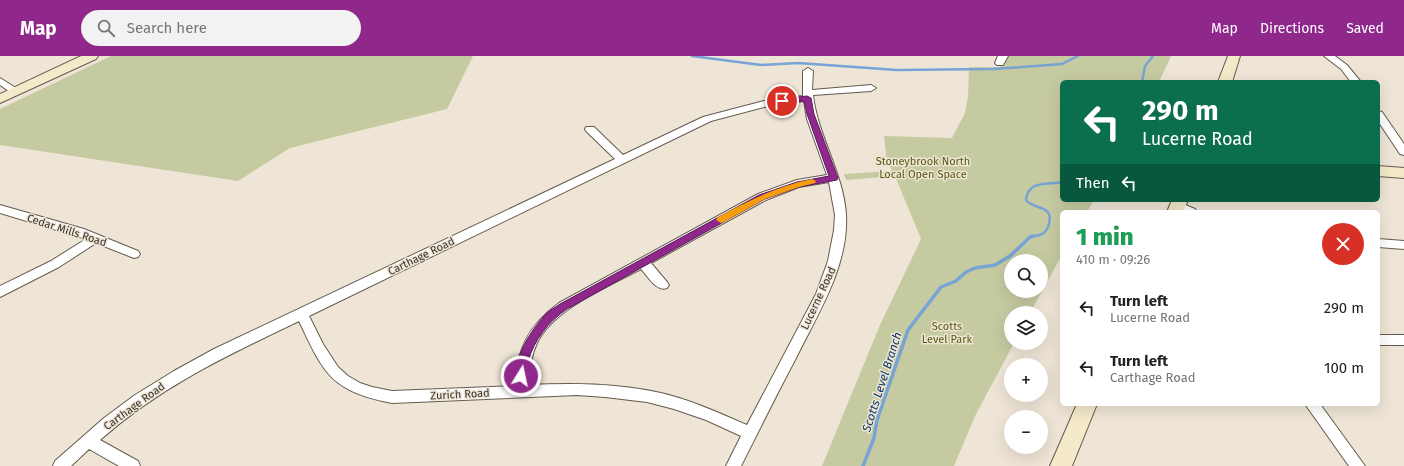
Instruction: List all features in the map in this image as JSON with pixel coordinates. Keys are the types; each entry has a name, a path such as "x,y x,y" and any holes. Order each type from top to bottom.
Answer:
{"street":[{"path":"0,99 91,56"},
{"path":"1226,80 1234,56"},
{"path":"1329,56 1344,67 1354,80"},
{"name":"Lucerne Road","path":"732,466 832,272 838,252 840,235 839,201 834,178 811,114 807,96 808,71"},
{"path":"0,82 16,92"},
{"name":"Carthage Road","path":"60,466 118,416 164,383 219,353 686,128 718,115 764,104 807,96 871,88"},
{"path":"1380,117 1404,152"},
{"path":"590,129 622,160"},
{"path":"1380,171 1404,174"},
{"path":"520,391 523,362 533,337 550,316 563,306 762,197 797,184 834,178"},
{"name":"Cedar Mills Road","path":"0,209 80,232 134,254"},
{"path":"0,292 55,264 96,238"},
{"path":"1380,243 1404,245"},
{"path":"643,263 663,285"},
{"name":"Zurich Road","path":"302,314 326,364 347,384 360,391 392,397 577,389 603,390 656,398 686,406 749,433"},
{"path":"1380,340 1404,340"},
{"path":"1061,466 1086,406"},
{"path":"1313,406 1358,466"},
{"path":"88,441 133,466"}],"green space":[{"path":"111,56 473,56 447,109 290,148 238,181 0,145 0,109"},
{"name":"Scotts Level Park","path":"1005,56 1171,56 1160,80 1060,80 1060,202 1093,202 1088,210 1060,210 1060,259 1048,280 1048,254 1004,254 1004,298 1038,298 1034,306 1004,306 1004,350 1010,350 1006,358 1004,358 1004,362 975,416 954,466 822,466 880,325 921,239 895,176 846,180 844,174 892,171 886,155 884,136 952,138 965,113 968,96 969,67 1000,67"}],"waterway":[{"path":"692,56 761,65 798,63 897,70 994,69 1062,64 1078,56"},
{"name":"Scotts Level Branch","path":"1142,80 1145,66 1153,56"},
{"name":"Scotts Level Branch","path":"1030,237 1040,235 1044,232 1048,228 1050,218 1046,210 1033,205 1026,200 1030,189 1034,186 1060,182"},
{"name":"Scotts Level Branch","path":"1030,237 1034,236"},
{"name":"Scotts Level Branch","path":"863,466 874,438 877,420 908,330 941,287 956,281 966,272 975,268 995,265 1010,256 1030,237"}],"slow traffic":[{"path":"721,220 762,197 797,184 812,181"}],"route":[{"path":"521,376 523,362 533,337 540,326 563,306 762,197 797,184 834,178 811,114 807,98 782,101"}],"park label":[{"name":"Stoneybrook North Local Open Space","path":"923,167"}]}
